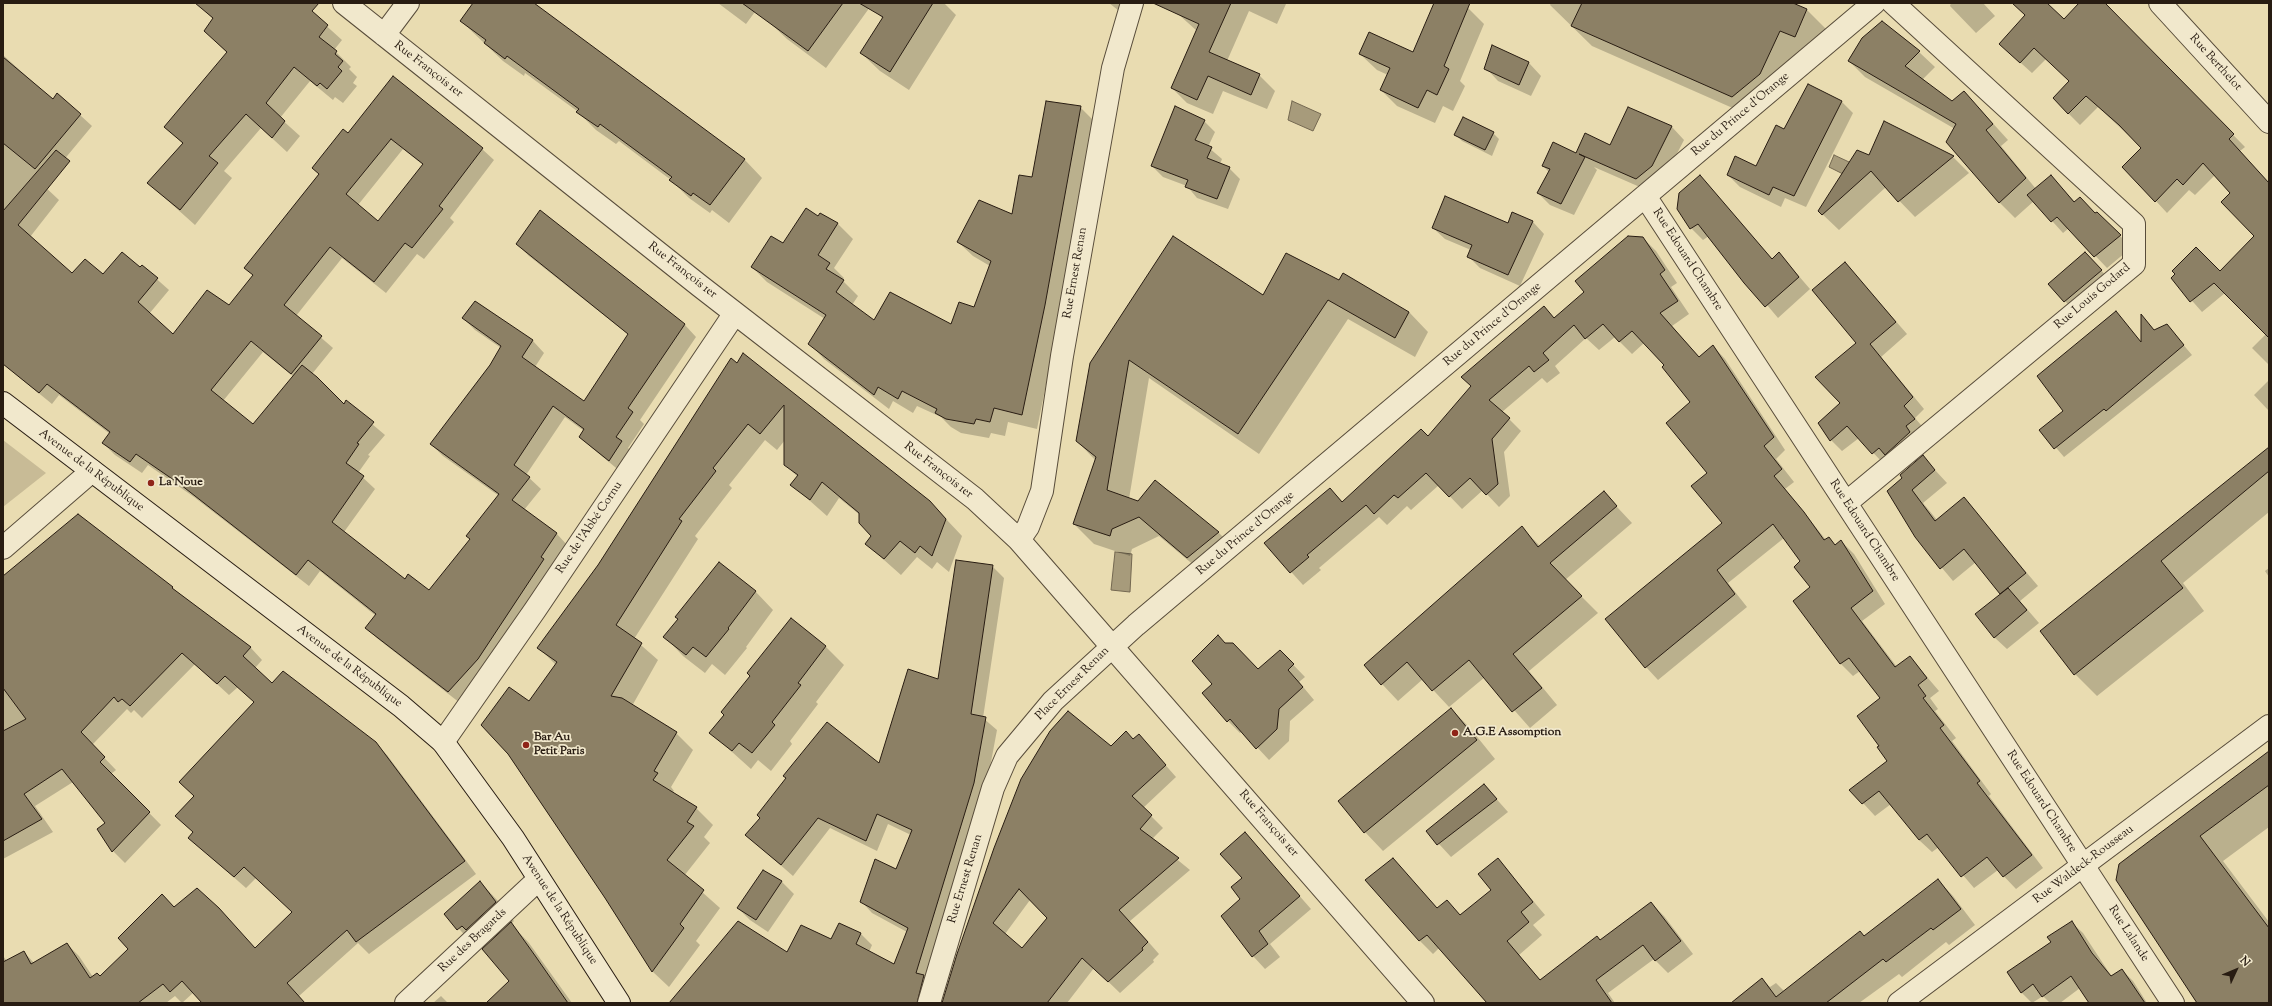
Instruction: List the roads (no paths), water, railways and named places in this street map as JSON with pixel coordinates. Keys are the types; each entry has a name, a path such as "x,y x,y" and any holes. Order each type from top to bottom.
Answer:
{"street":[{"name":"Rue François 1er","path":"344,3 735,313 975,500 1019,540"},
{"path":"384,35 408,3"},
{"name":"Rue Ernest Renan","path":"1019,540 1028,527 1042,491 1062,356 1113,68 1132,3"},
{"name":"Rue du Prince d'Orange","path":"1112,646 1874,3"},
{"name":"Rue Louis Godard","path":"1846,503 2134,264 2134,224 1893,3"},
{"name":"Rue Berthelot","path":"2160,3 2269,122"},
{"name":"Rue Edouard Chambre","path":"1645,196 2083,865"},
{"name":"Rue de l'Abbé Cornu","path":"443,742 535,610 735,313"},
{"name":"Avenue de la République","path":"3,404 401,706 443,742 513,838 619,1003"},
{"path":"3,548 92,471"},
{"name":"Place Ernest Renan","path":"1007,756 1053,701 1112,646 1019,540"},
{"name":"Rue François 1er","path":"1112,646 1423,1003"},
{"name":"Rue Waldeck-Rousseau","path":"1899,1003 2269,726"},
{"name":"Rue Ernest Renan","path":"930,1003 993,788 1007,756"},
{"name":"Rue Lalande","path":"2083,865 2173,1003"},
{"name":"Rue des Bragards","path":"406,1003 539,879"}],"place":[{"name":"La Noue","path":"151,483"},
{"name":"A.G.E Assomption","path":"1455,733"},
{"name":"Bar Au Petit Paris","path":"526,745"}]}
